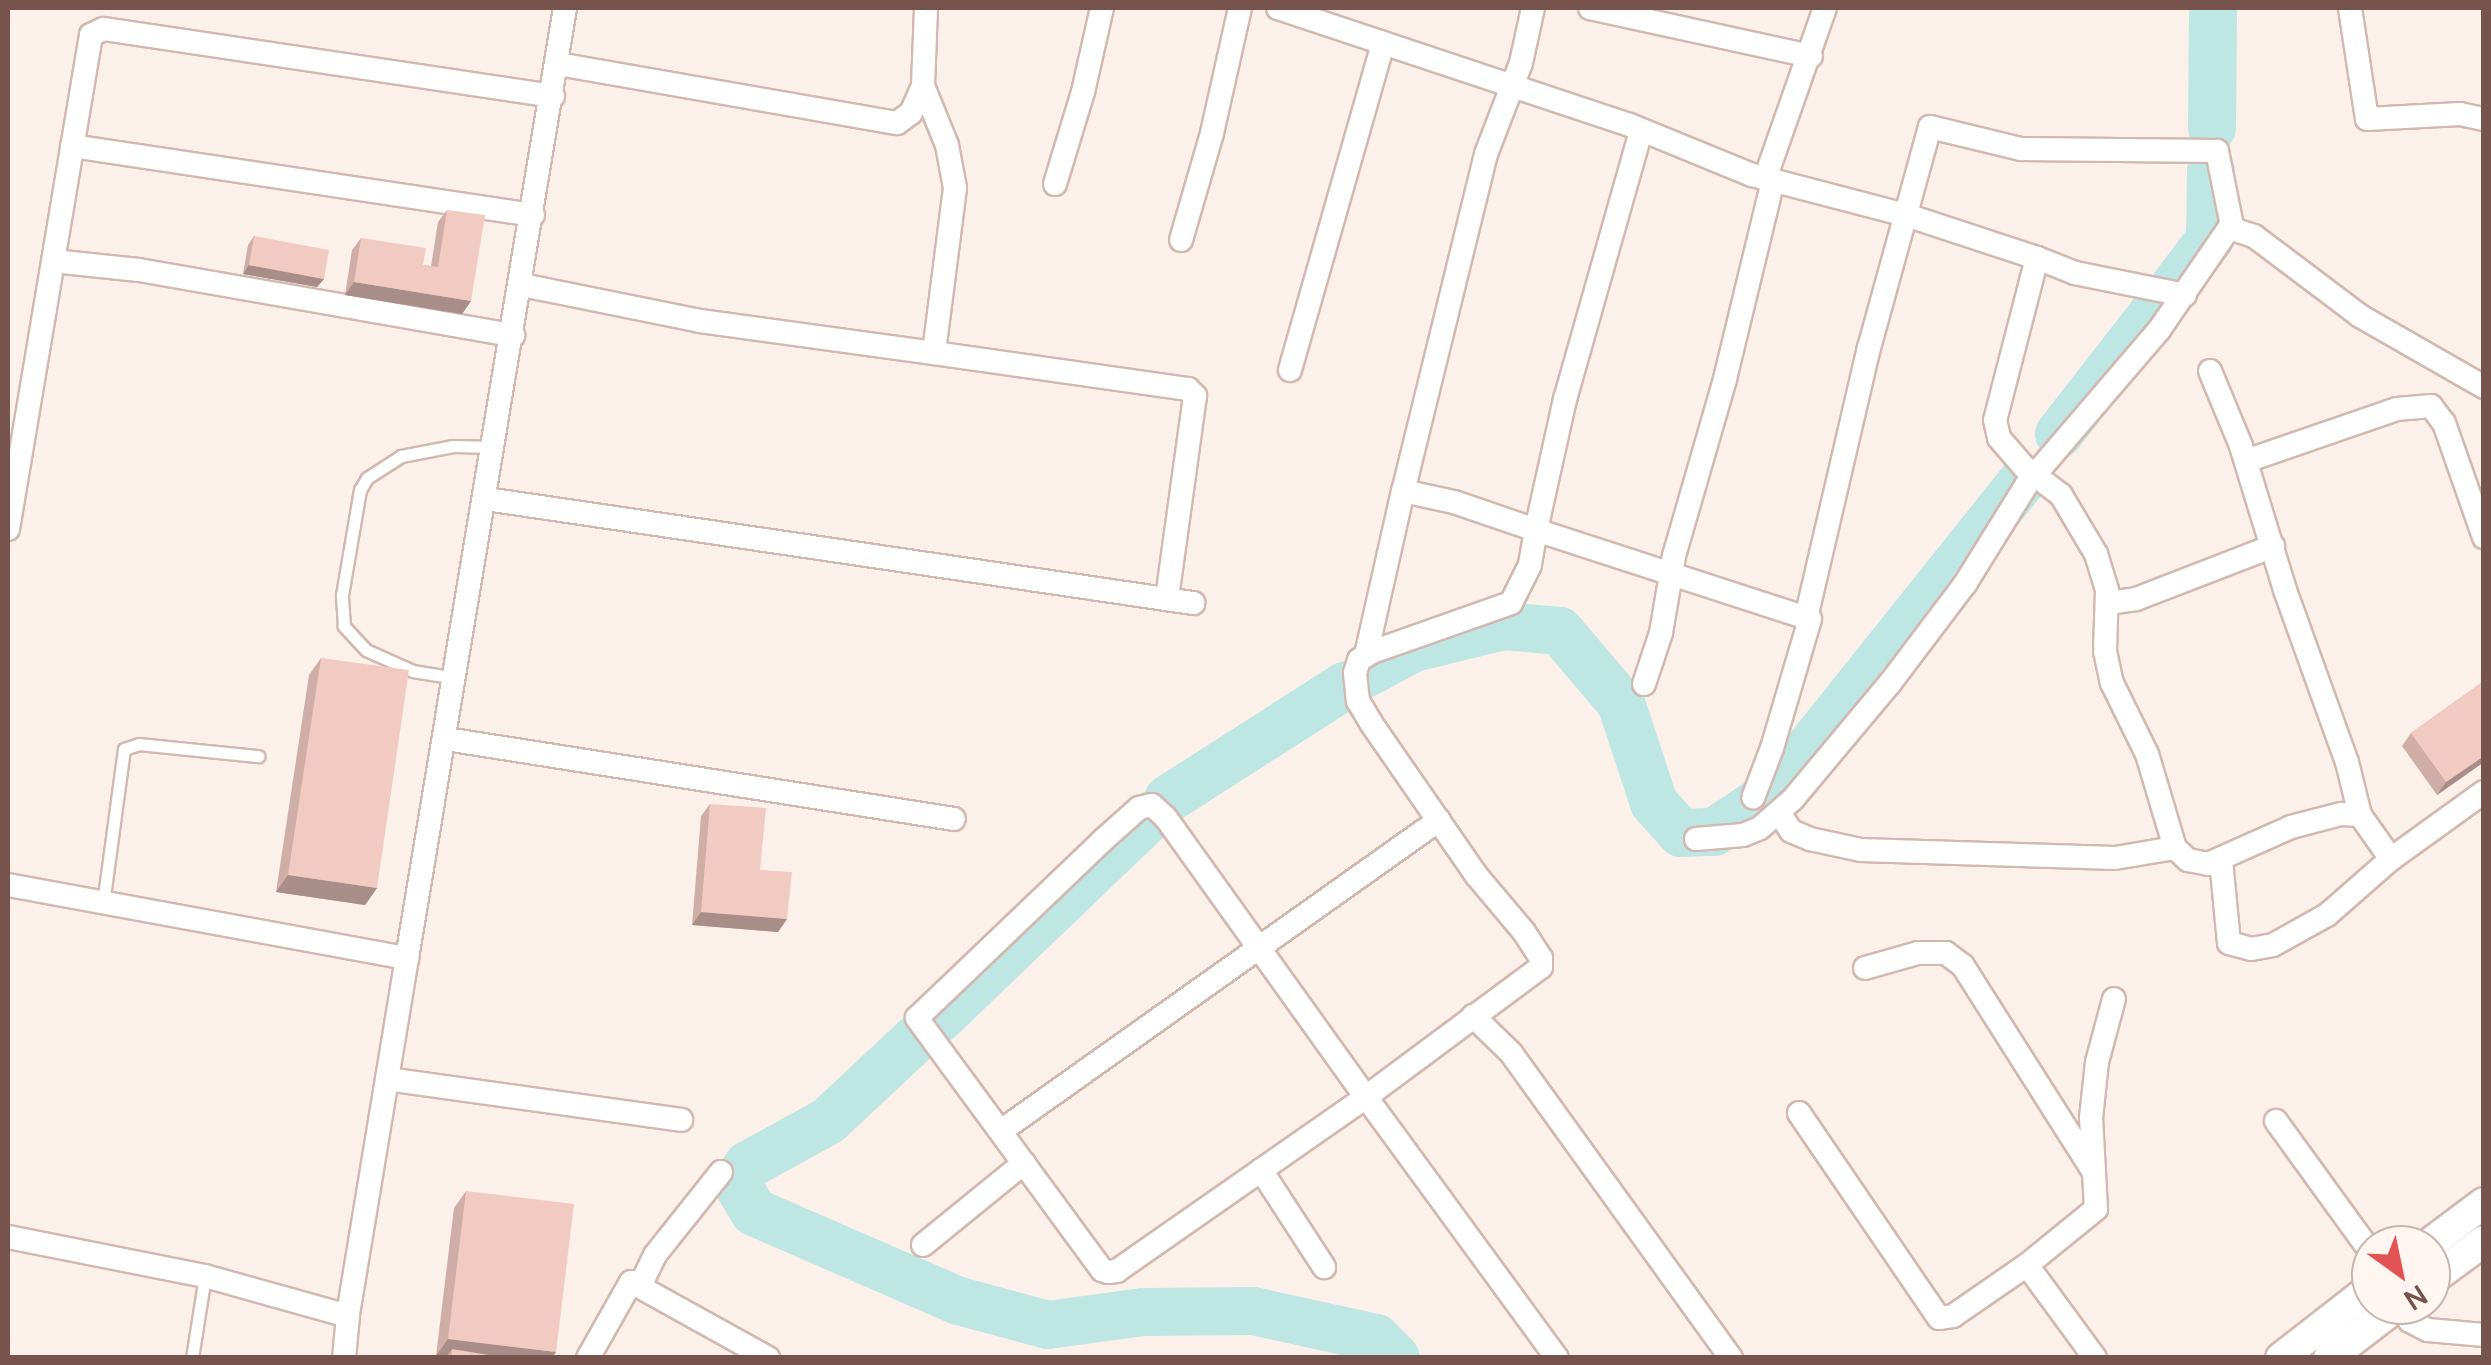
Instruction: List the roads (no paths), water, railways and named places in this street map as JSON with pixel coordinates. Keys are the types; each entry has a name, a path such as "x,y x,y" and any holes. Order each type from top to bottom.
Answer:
{"main road":[{"path":"2451,1228 2484,1203"},
{"path":"2451,1265 2484,1241"},
{"path":"2281,1358 2351,1304"},
{"path":"2329,1358 2372,1325"}],"street":[{"path":"344,1358 387,1078 566,8"},
{"path":"558,64 897,123 911,114 923,86 926,8"},
{"path":"1056,184 1084,92 1102,8"},
{"path":"1181,240 1212,133 1240,8"},
{"path":"1278,8 1512,84 1769,180 1906,216 2075,272 2185,295"},
{"path":"1366,655 1486,154 1532,27 1532,8"},
{"path":"1590,8 1810,56"},
{"path":"1644,684 1661,633 1670,575 1769,180 1826,8"},
{"path":"2350,8 2368,119 2460,114 2484,119"},
{"path":"8,530 18,404 53,261 92,35 104,29 553,96"},
{"path":"1290,370 1383,44"},
{"path":"923,86 947,145 955,188 934,353"},
{"path":"1696,838 1743,835 1780,814 1890,683 1965,584 2035,473 2070,438 2185,295 2232,226 2217,151 2021,149 1936,126 1925,135 1869,348 1806,618"},
{"path":"1558,1358 1366,1097 1166,818 1152,805 1139,808 916,1018 1102,1270 1108,1272 1366,1097 1538,971 1543,963 1358,701 1355,666 1366,655 1511,604 1525,582 1565,398 1641,131"},
{"path":"72,146 533,215"},
{"path":"2232,226 2277,252 2360,316 2484,388"},
{"path":"2038,258 1995,420 1999,438 2060,495 2096,554 2108,603 2105,651 2112,683 2147,754 2175,848 2188,860 2208,864 2290,827 2341,814 2360,815"},
{"path":"53,261 139,270 513,335"},
{"path":"522,285 700,321 1188,388 1196,407 1167,599"},
{"path":"2210,371 2246,462 2347,762 2360,815 2391,860"},
{"path":"2246,462 2398,409 2431,406 2444,423 2484,537"},
{"path":"1403,491 1454,502 1810,619 1752,798"},
{"path":"486,499 1193,603"},
{"path":"2108,603 2136,599 2273,546"},
{"path":"446,739 954,820"},
{"path":"2221,860 2229,943 2251,949 2273,945 2327,916 2391,860 2484,792"},
{"path":"1780,814 1792,831 1810,840 1861,850 2115,858 2175,848"},
{"path":"1001,1131 1439,820"},
{"path":"8,885 407,958"},
{"path":"1865,968 1918,953 1946,954 1963,966 2094,1174"},
{"path":"1799,1113 1939,1318 1954,1316 2027,1265 2096,1208 2091,1118 2096,1062 2114,999"},
{"path":"1473,1016 1510,1054 1546,1100 1732,1358"},
{"path":"387,1078 681,1120"},
{"path":"2276,1121 2351,1225"},
{"path":"923,1244 1024,1163"},
{"path":"1261,1170 1324,1267"},
{"path":"640,1286 654,1255 722,1172"},
{"path":"8,1237 205,1276 348,1316"},
{"path":"2027,1265 2094,1358"},
{"path":"588,1358 628,1284 640,1286 768,1358"},
{"path":"2418,1325 2428,1330 2484,1335"}],"lane":[{"path":"456,678 413,671 352,638 344,626 342,595 348,558 360,490 381,466 400,456 453,446 494,447"},
{"path":"103,904 124,749 139,744 258,756"},
{"path":"192,1358 205,1276"}],"waterway":[{"path":"2212,128 2213,8"},
{"path":"2176,284 2210,239 2211,171"},
{"path":"2059,434 2164,299"},
{"path":"1365,674 1414,648 1504,626 1560,631 1621,703 1654,803 1681,833 1714,832 1774,792 2024,479"},
{"path":"1168,799 1346,685"},
{"path":"939,1019 1152,815"},
{"path":"920,1035 828,1121 748,1165 736,1182 754,1212 959,1301 1048,1325 1143,1312 1253,1311 1376,1338 1396,1358"}]}
